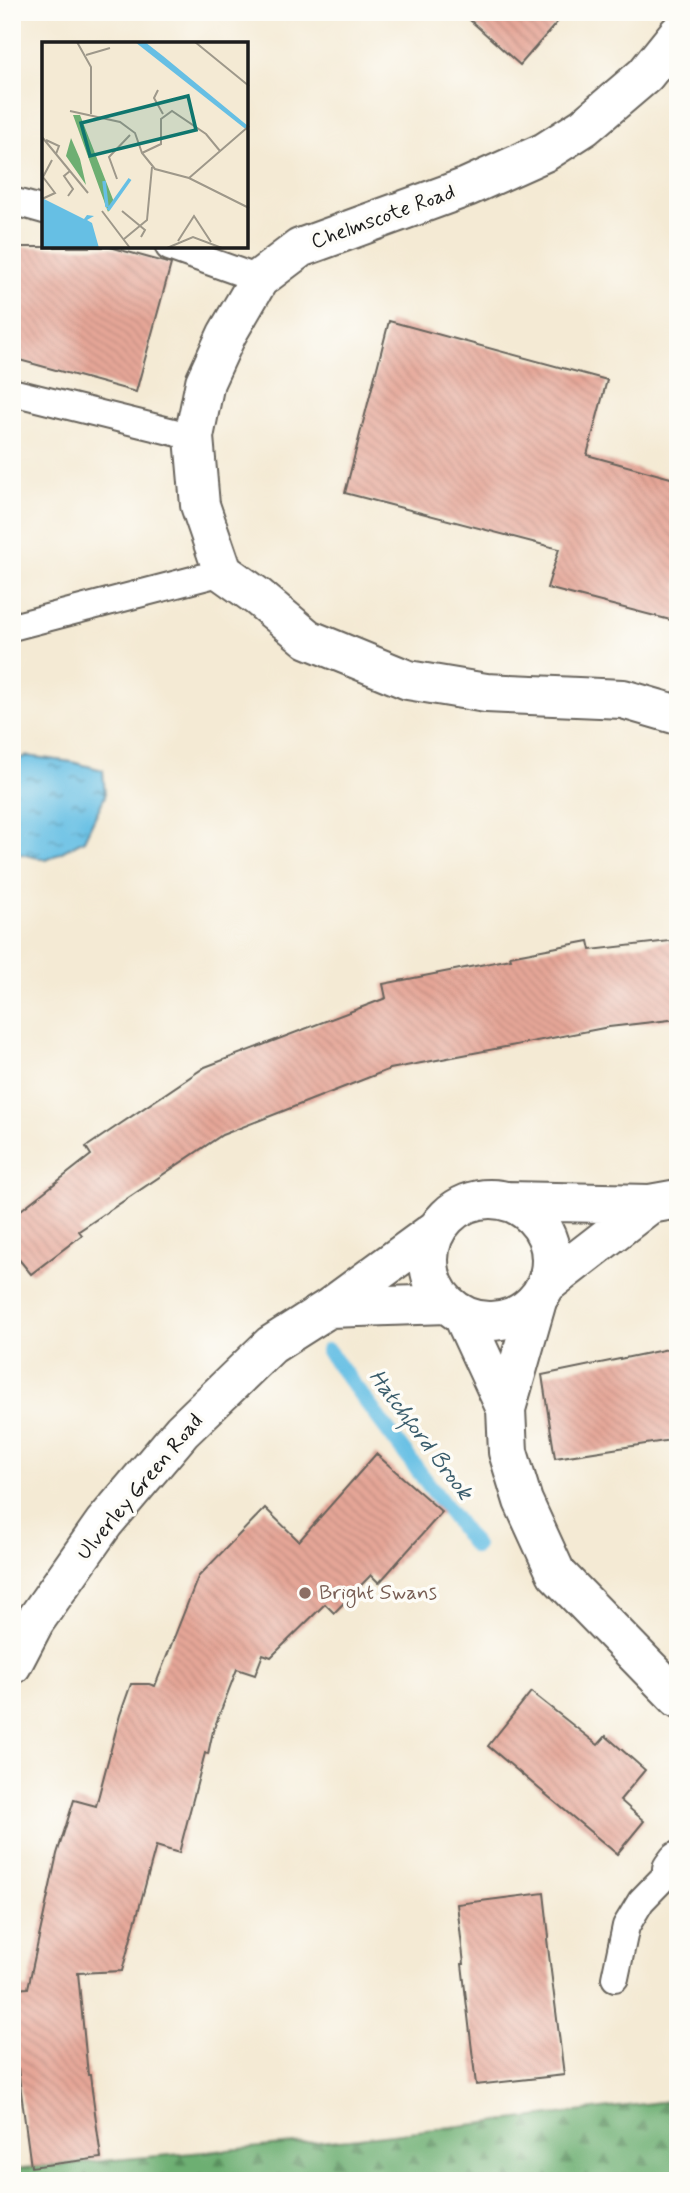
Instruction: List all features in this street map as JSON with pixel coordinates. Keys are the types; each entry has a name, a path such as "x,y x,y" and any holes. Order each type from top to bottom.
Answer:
{"street":[{"name":"Chelmscote Road","path":"223,572 200,505 194,438 205,382 227,334 259,279 300,248 467,187 545,152 584,127 645,75 678,34"},
{"path":"223,572 308,639 408,680 486,693 623,699 678,715"},
{"path":"506,1409 455,1310 435,1287 430,1268 431,1248 437,1229 450,1214 467,1203 487,1199 664,1201"},
{"path":"508,1201 526,1210 540,1225 550,1243 552,1263 506,1409 508,1452 523,1501 555,1573 678,1698"},
{"path":"329,1308 455,1310 481,1321 502,1321 521,1313 542,1292 664,1201"},
{"name":"Ulverley Green Road","path":"12,1665 35,1621 104,1523 182,1432 271,1345 329,1308 437,1229"}],"lane":[{"path":"12,201 42,209"},
{"path":"172,248 259,279"},
{"path":"12,392 194,438"},
{"path":"12,627 223,572"},
{"path":"615,1978 626,1926 641,1901 675,1865"}],"green space":[{"path":"678,2100 678,2181 12,2181 12,2169 350,2139"}],"water":[{"path":"27,756 72,762 103,770 105,796 84,840 47,860 12,852 12,761"}],"building":[{"path":"461,12 566,12 520,65"},
{"path":"12,247 114,248 171,264 136,392 12,358"},
{"path":"389,321 607,380 587,455 678,480 678,622 547,588 559,549 345,493"},
{"path":"678,940 678,1019 609,1027 390,1069 222,1135 79,1231 82,1235 31,1274 12,1251 12,1217 91,1155 86,1147 205,1067 386,998 383,984 589,941 591,950"},
{"path":"678,1347 678,1439 555,1458 542,1375"},
{"path":"376,1454 442,1512 379,1583 371,1575 334,1613 325,1604 271,1657 263,1654 255,1675 237,1669 213,1731 208,1754 205,1753 179,1853 156,1846 122,1971 78,1973 88,2075 101,2158 31,2167 18,2069 12,2070 12,1989 28,1988 57,1854 74,1800 96,1806 131,1684 155,1686 198,1577 265,1508 299,1541"},
{"path":"531,1692 598,1745 606,1736 645,1770 620,1800 644,1821 617,1854 488,1746"},
{"path":"544,1893 564,2075 476,2085 457,1904"}],"waterway":[{"name":"Hatchford Brook","path":"328,1351 475,1546"}],"place":[{"name":"Bright Swans","path":"305,1593"}]}
